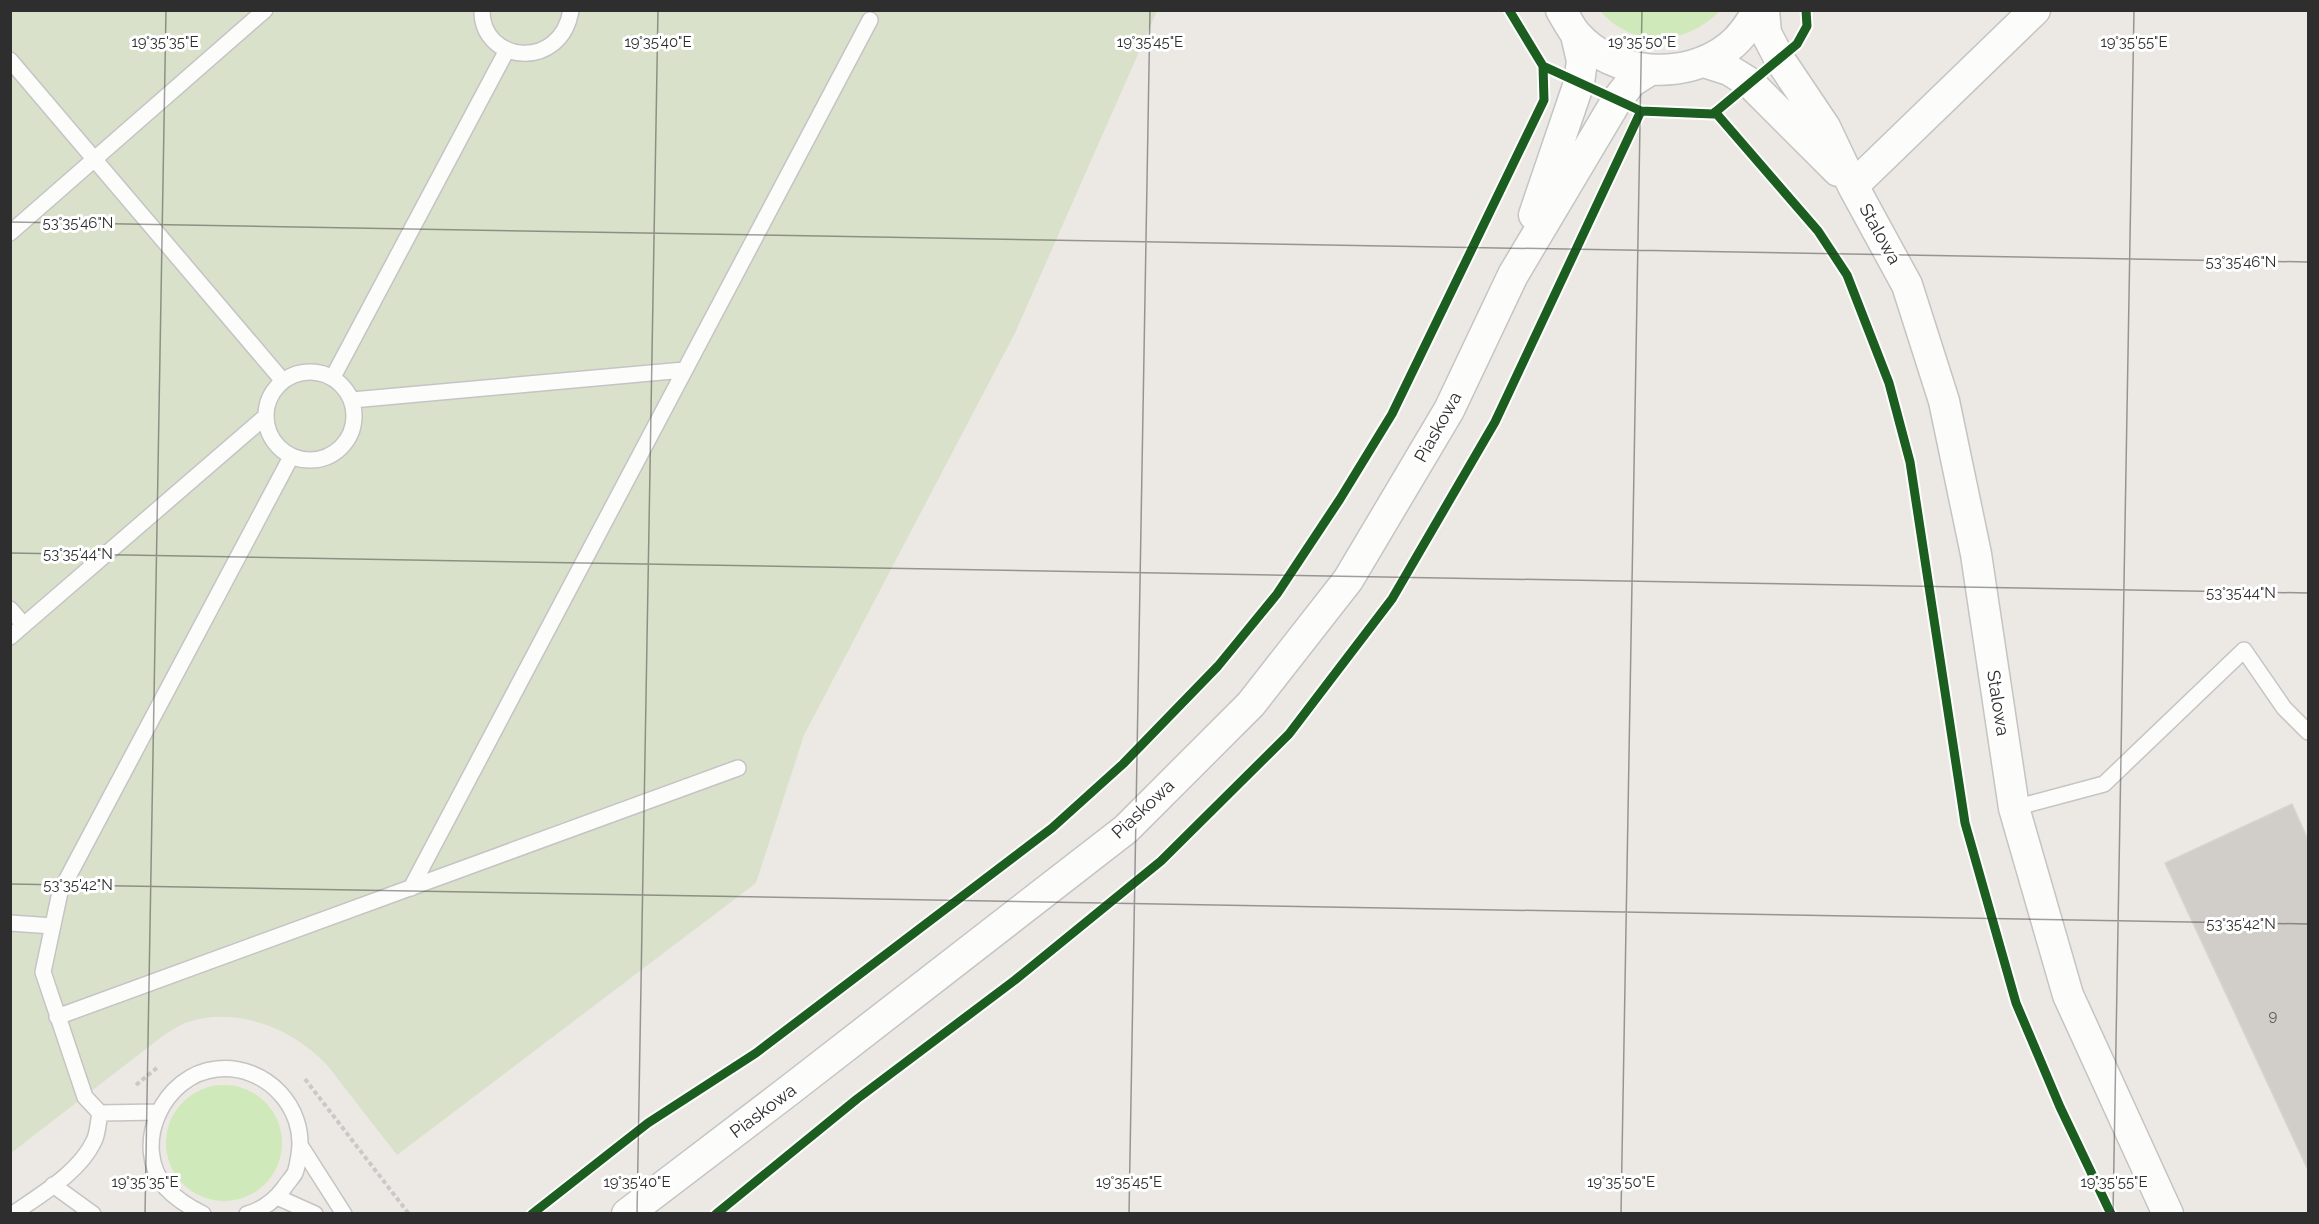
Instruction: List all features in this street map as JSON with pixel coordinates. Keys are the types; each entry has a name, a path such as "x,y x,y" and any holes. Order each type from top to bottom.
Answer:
{"street":[{"name":"Piaskowa","path":"1569,23 1599,53 1623,63 1650,70 1677,69 1704,62 1730,47 1747,29 1758,10"},
{"name":"Stalowa","path":"1764,10 1766,33 1780,60 1825,127 1853,186 1907,285 1944,401 1976,554 2014,808 2068,995 2168,1214"},
{"path":"1853,186 2035,10"},
{"name":"Piaskowa","path":"1513,275 1579,84 1582,61 1569,23"},
{"name":"Stalowa","path":"1704,62 1729,70 1750,84 1853,186"},
{"name":"Piaskowa","path":"627,1214 1126,829 1251,704 1348,580 1449,410 1513,275 1617,100 1631,82 1650,70"}],"lane":[{"path":"10,233 266,10"},
{"path":"482,10 486,30 495,41 507,50 521,54 536,53 550,47 561,37 568,24 571,10"},
{"path":"411,888 870,20"},
{"path":"333,377 507,50"},
{"path":"10,60 283,381"},
{"path":"352,400 684,370"},
{"path":"320,372 333,377 344,387 352,400 355,415 353,430 346,443 334,454 321,459 305,460 291,457 272,440 267,428 266,416 270,397 283,381 294,374 320,372"},
{"path":"10,637 266,416"},
{"path":"158,1112 100,1113 85,1097 43,972 60,892 291,457"},
{"path":"10,609 24,625"},
{"path":"2014,808 2104,784 2244,650 2284,708 2308,732"},
{"path":"57,1017 738,768"},
{"path":"10,923 53,926"},
{"path":"203,1214 183,1204 165,1186 154,1162 151,1137 158,1112 172,1091 192,1076 217,1069 242,1070 266,1080 285,1097 297,1120 300,1145 295,1173 277,1197 256,1211 247,1214"},
{"path":"13,1214 54,1185 84,1159 95,1139 100,1113"},
{"path":"300,1145 344,1214"},
{"path":"54,1185 93,1214"},
{"path":"277,1197 315,1214"}],"green space":[{"path":"11,11 1157,11 1015,333 804,735 756,883 397,1155 327,1065 313,1052 297,1040 262,1023 223,1017 204,1018 185,1023 164,1035 11,1153"},
{"path":"1600,11 1720,11 1706,23 1691,31 1660,38 1644,37 1628,32 1613,23"},
{"path":"224,1085 246,1089 265,1102 278,1121 282,1143 278,1165 265,1184 246,1197 224,1201 202,1197 183,1184 170,1165 166,1143 170,1121 183,1102 202,1089"}],"building":[{"path":"2292,804 2308,840 2308,1170 2165,863"}],"cycle path":[{"path":"532,1214 648,1123 756,1053 1052,828 1123,764 1218,666 1277,594 1340,499 1392,414 1544,100 1543,66 1509,10"},
{"path":"1543,66 1641,111 1713,114 1797,44 1807,26 1806,10"},
{"path":"716,1214 857,1099 1015,980 1161,861 1289,734 1392,599 1495,422 1641,111"},
{"path":"1715,112 1818,231 1847,275 1889,383 1910,462 1965,823 2016,1003 2060,1107 2111,1214"}]}
